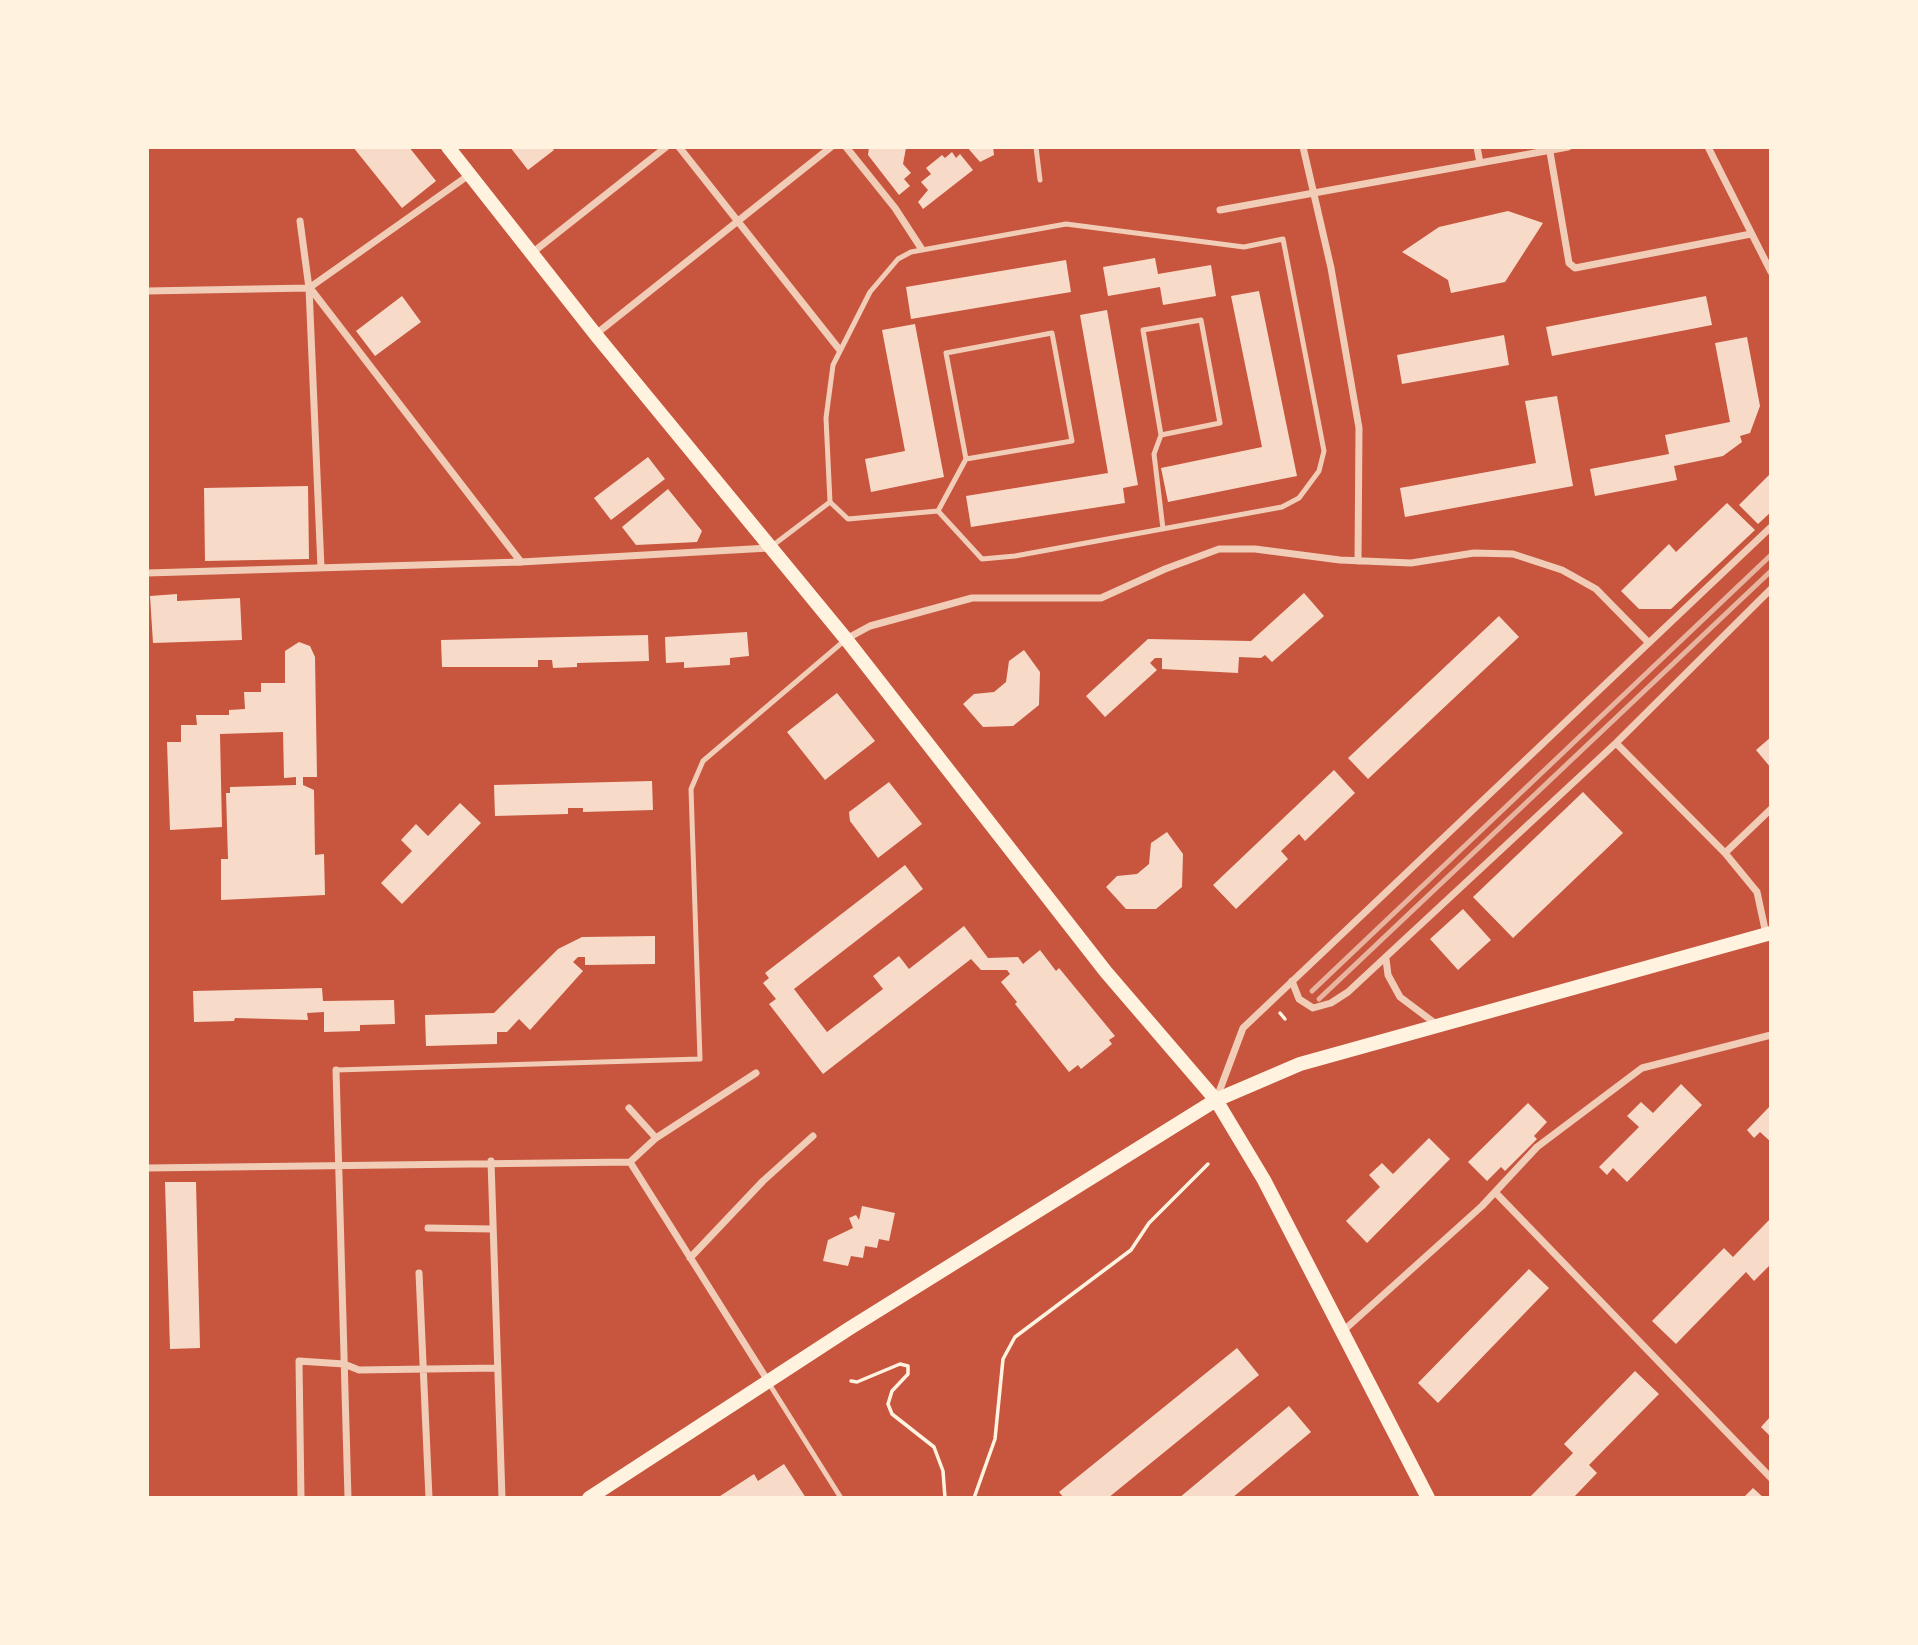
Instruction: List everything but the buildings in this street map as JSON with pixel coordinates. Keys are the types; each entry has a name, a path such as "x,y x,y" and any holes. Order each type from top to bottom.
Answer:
{"main road":[{"path":"448,147 596,335 846,639 1106,972 1216,1100 1264,1180 1428,1498"},
{"path":"589,1498 768,1381 1216,1100 1300,1064 1769,933"}],"street":[{"path":"531,253 666,147"},
{"path":"678,147 740,221 839,349"},
{"path":"596,335 831,147"},
{"path":"846,147 895,208 920,248"},
{"path":"1303,147 1331,268 1359,428 1358,561"},
{"path":"1478,147 1480,163"},
{"path":"1220,210 1568,147"},
{"path":"1708,147 1771,272"},
{"path":"1550,152 1569,263 1575,268 1751,234"},
{"path":"147,290 309,288 470,175"},
{"path":"300,221 309,288 321,568"},
{"path":"309,288 521,562"},
{"path":"1216,1100 1244,1028 1771,527"},
{"path":"147,573 521,562 769,548"},
{"path":"846,639 870,626 972,598 1101,598 1165,569 1219,549 1255,549 1358,561 1410,563 1495,552 1536,561 1562,570 1596,589 1648,642"},
{"path":"1292,981 1299,999 1319,1007 1348,992 1616,743 1771,589"},
{"path":"1616,743 1725,853 1757,892 1769,933"},
{"path":"1725,853 1771,809"},
{"path":"1385,959 1388,975 1400,997 1437,1025"},
{"path":"1343,1331 1495,1192 1537,1147 1642,1068 1771,1035"},
{"path":"336,1070 348,1498"},
{"path":"147,1168 338,1167 491,1161 631,1162 656,1138 755,1073"},
{"path":"629,1108 656,1138"},
{"path":"690,1258 763,1181 813,1136"},
{"path":"491,1161 502,1498"},
{"path":"631,1162 768,1381"},
{"path":"1495,1192 1771,1478"},
{"path":"428,1228 493,1229"},
{"path":"419,1273 429,1498"},
{"path":"301,1498 299,1362 344,1364 359,1370 498,1368"}],"lane":[{"path":"1036,147 1040,180"},
{"path":"1066,224 1244,247 1283,239 1324,450 1319,471 1299,498 1282,507 1015,556 982,559 938,511 848,519 830,502 826,418 833,365 870,292 898,260 920,248 1066,224"},
{"path":"1161,435 1220,424 1201,320 1143,330 1161,435 1154,454 1163,529"},
{"path":"938,511 966,459 946,353 1052,333 1072,441 966,459"},
{"path":"769,548 830,502"},
{"path":"336,1070 699,1059 691,789 703,761 846,639"},
{"path":"768,1381 841,1498"}],"path":[{"path":"1280,1013 1285,1019"},
{"path":"974,1498 995,1439 1003,1359 1015,1337 1132,1250 1149,1223 1209,1164"},
{"path":"851,1381 857,1382 900,1364 908,1366 908,1374 892,1391 888,1404 892,1414 934,1447 943,1471 945,1498"}],"railway":[{"path":"1312,991 1771,555"},
{"path":"1319,999 1771,571"}]}
